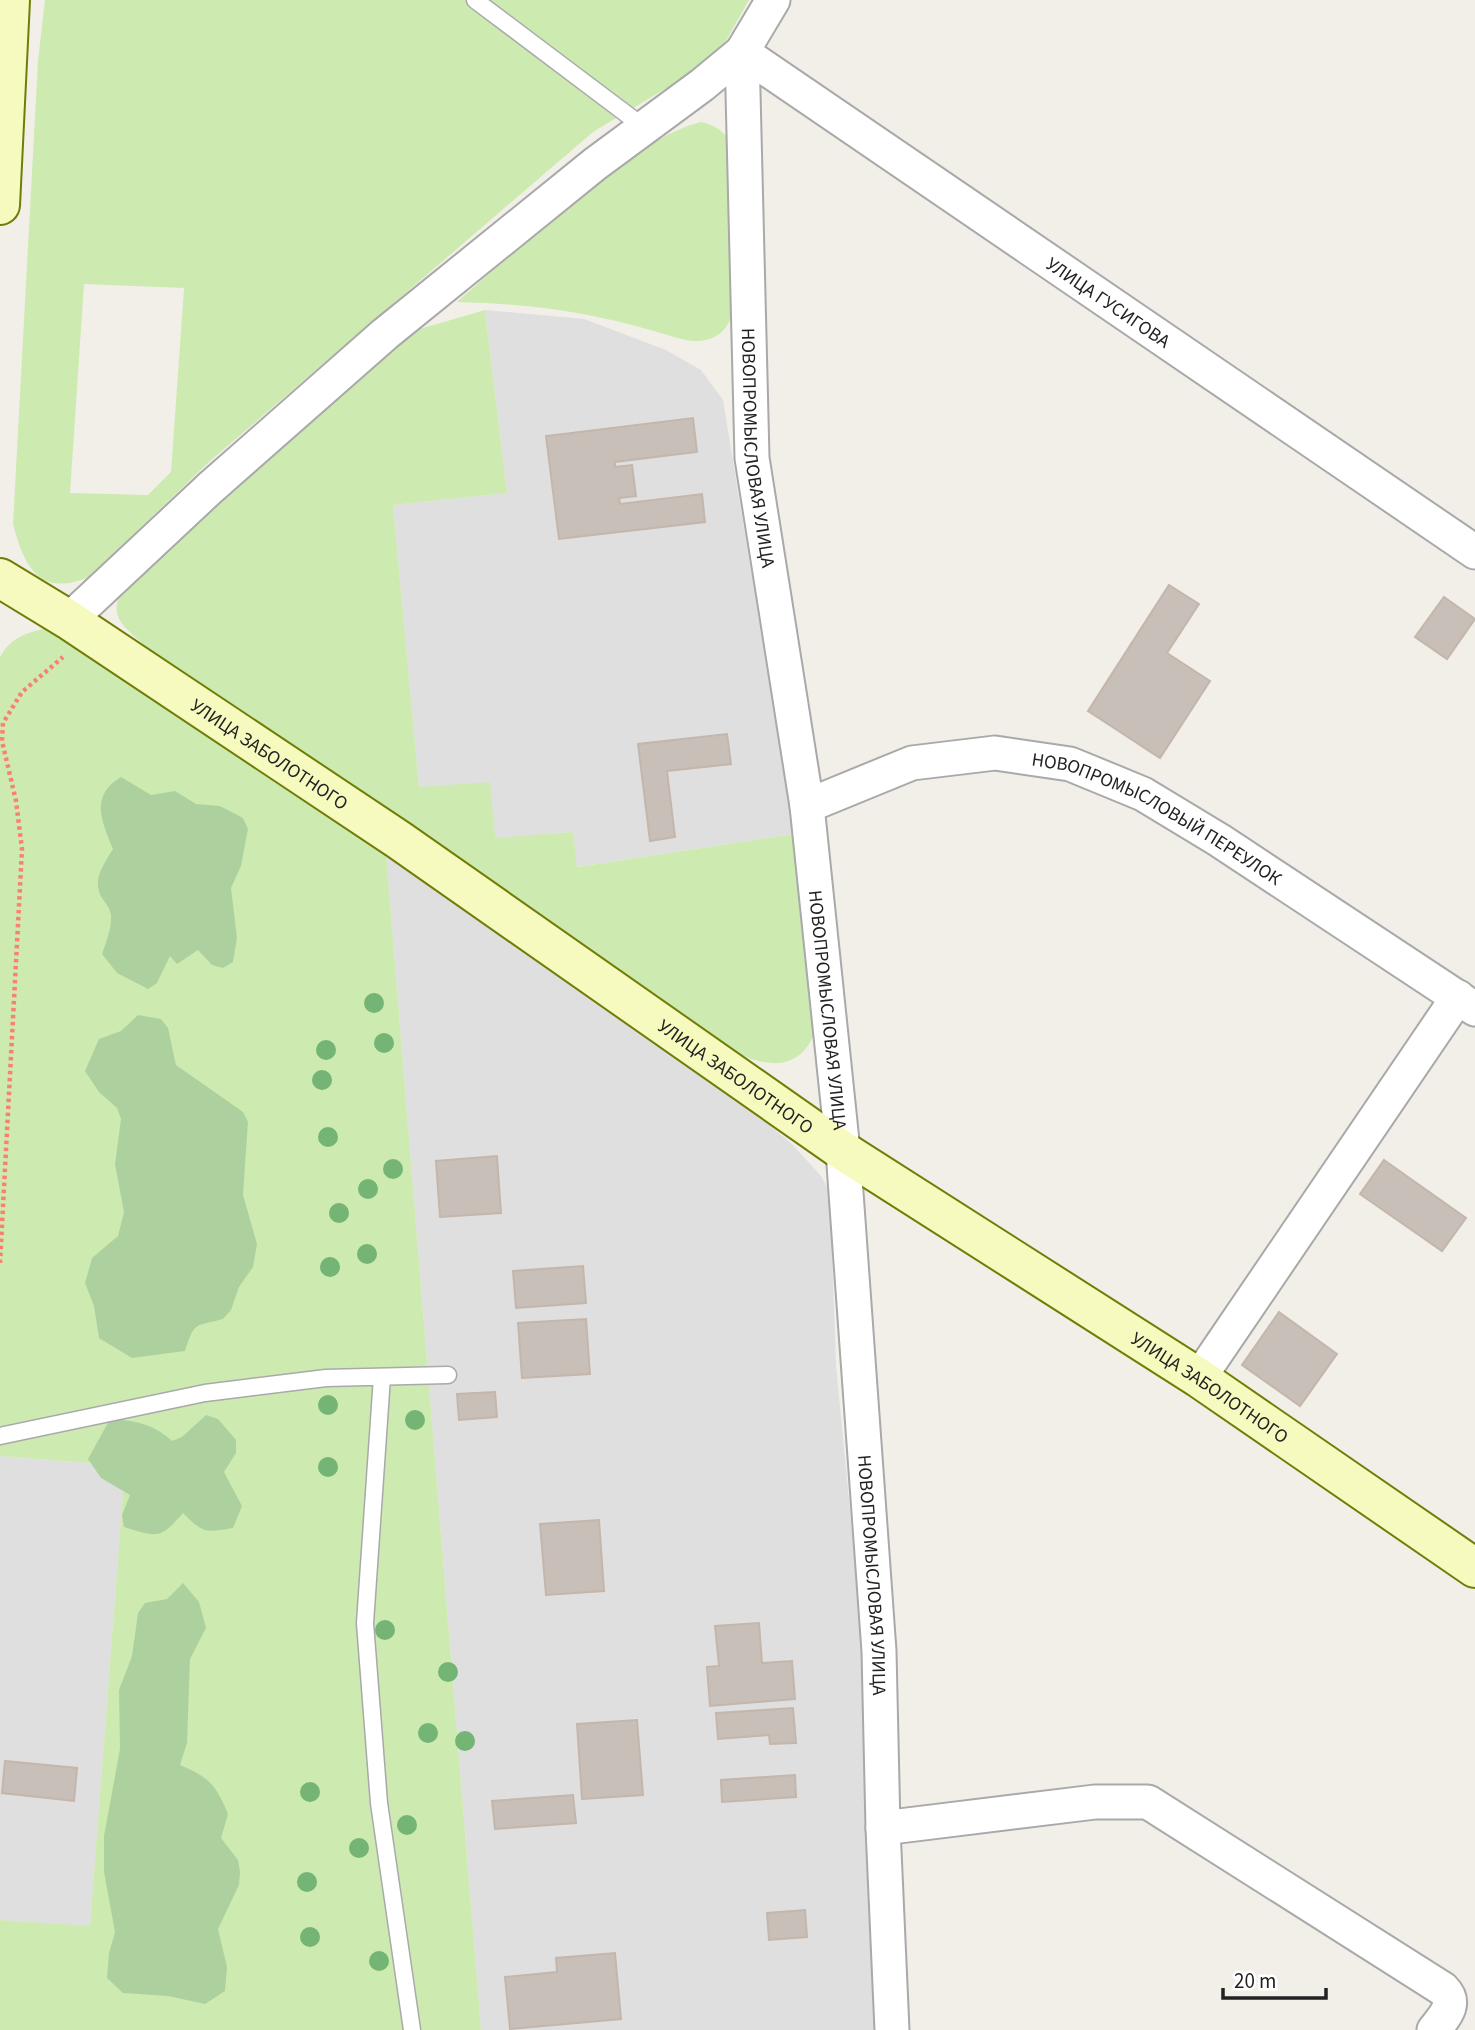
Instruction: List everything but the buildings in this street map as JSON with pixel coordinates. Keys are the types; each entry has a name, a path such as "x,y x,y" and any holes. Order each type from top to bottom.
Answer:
{"street":[{"path":"68,637 210,488 385,334 742,52 773,0"},
{"path":"0,205 6,21"},
{"name":"УЛИЦА ГУСИГОВА","path":"742,52 1475,552"},
{"name":"НОВОПРОМЫСЛОВАЯ УЛИЦА","path":"742,52 752,458 807,806 843,1151 880,1651 883,1828 891,2030"},
{"name":"УЛИЦА ЗАБОЛОТНОГО","path":"0,578 68,637 399,840 843,1151 1199,1378 1475,1568"},
{"name":"НОВОПРОМЫСЛОВЫЙ ПЕРЕУЛОК","path":"807,806 912,763 995,752 1070,764 1154,801 1467,1003"},
{"path":"1199,1378 1467,1003"},
{"path":"883,1828 1095,1802 1148,1802 1443,1989 1449,1996 1450,2004 1434,2030"}],"lane":[{"path":"475,0 645,128"},
{"path":"0,1436 205,1393 326,1378 448,1375"},
{"path":"382,1377 365,1623 379,1802 412,2030"}],"path":[{"path":"0,1263 22,849 16,801 2,741 2,723 22,692 68,637"}],"shaded area":[{"path":"485,310 584,319 666,350 701,370 723,400 794,834 576,867 573,832 495,839 419,788 393,505 507,493"},
{"path":"386,853 697,1065 792,1144 821,1176 831,1194 834,1218 832,1249 836,1365 866,1677 865,1838 878,2030 481,2030"},
{"path":"0,1456 125,1466 90,1927 0,1920"}],"green space":[{"path":"45,0 749,0 722,48 700,68 593,132 210,461 89,577 58,583 46,581 29,565 22,553 13,524 38,61","holes":["84,284 184,288 171,472 148,495 70,493"]},
{"path":"701,122 720,130 732,145 732,315 719,334 711,339 693,341 580,314 533,307 457,302 607,173 672,133"},
{"path":"485,310 507,493 393,505 419,787 490,782 495,838 573,832 577,867 794,834 818,1024 805,1050 786,1062 763,1062 736,1053 152,652 124,627 119,619 117,602 128,577 406,333"},
{"path":"44,629 65,636 386,853 481,2030 0,2030 0,1920 90,1926 125,1466 0,1456 0,657 18,638"},
{"path":"121,777 151,795 175,791 196,804 220,806 243,818 248,829 241,866 231,888 237,938 233,962 223,968 212,965 198,950 177,964 170,956 157,983 148,989 117,973 102,954 110,930 111,915 100,894 98,880 113,849 101,810 105,792"},
{"path":"138,1015 161,1019 168,1028 176,1065 243,1112 248,1122 243,1195 257,1244 253,1267 239,1287 231,1310 223,1319 197,1326 185,1351 132,1358 99,1338 94,1306 85,1283 92,1258 118,1236 124,1212 115,1164 121,1119 117,1108 99,1092 85,1071 99,1039 121,1031"},
{"path":"206,1415 218,1419 236,1440 236,1453 224,1472 242,1506 233,1528 205,1530 183,1513 169,1528 157,1534 124,1527 122,1515 130,1495 101,1478 88,1459 110,1419 143,1424 172,1441 182,1437"},
{"path":"183,1583 199,1602 206,1628 190,1659 187,1743 180,1765 205,1778 220,1796 228,1814 221,1838 238,1860 240,1872 239,1885 218,1929 227,1967 225,1991 205,2004 168,1996 123,1993 107,1978 109,1953 115,1932 104,1872 104,1836 120,1749 119,1690 132,1656 138,1613 145,1603 167,1599"}]}
